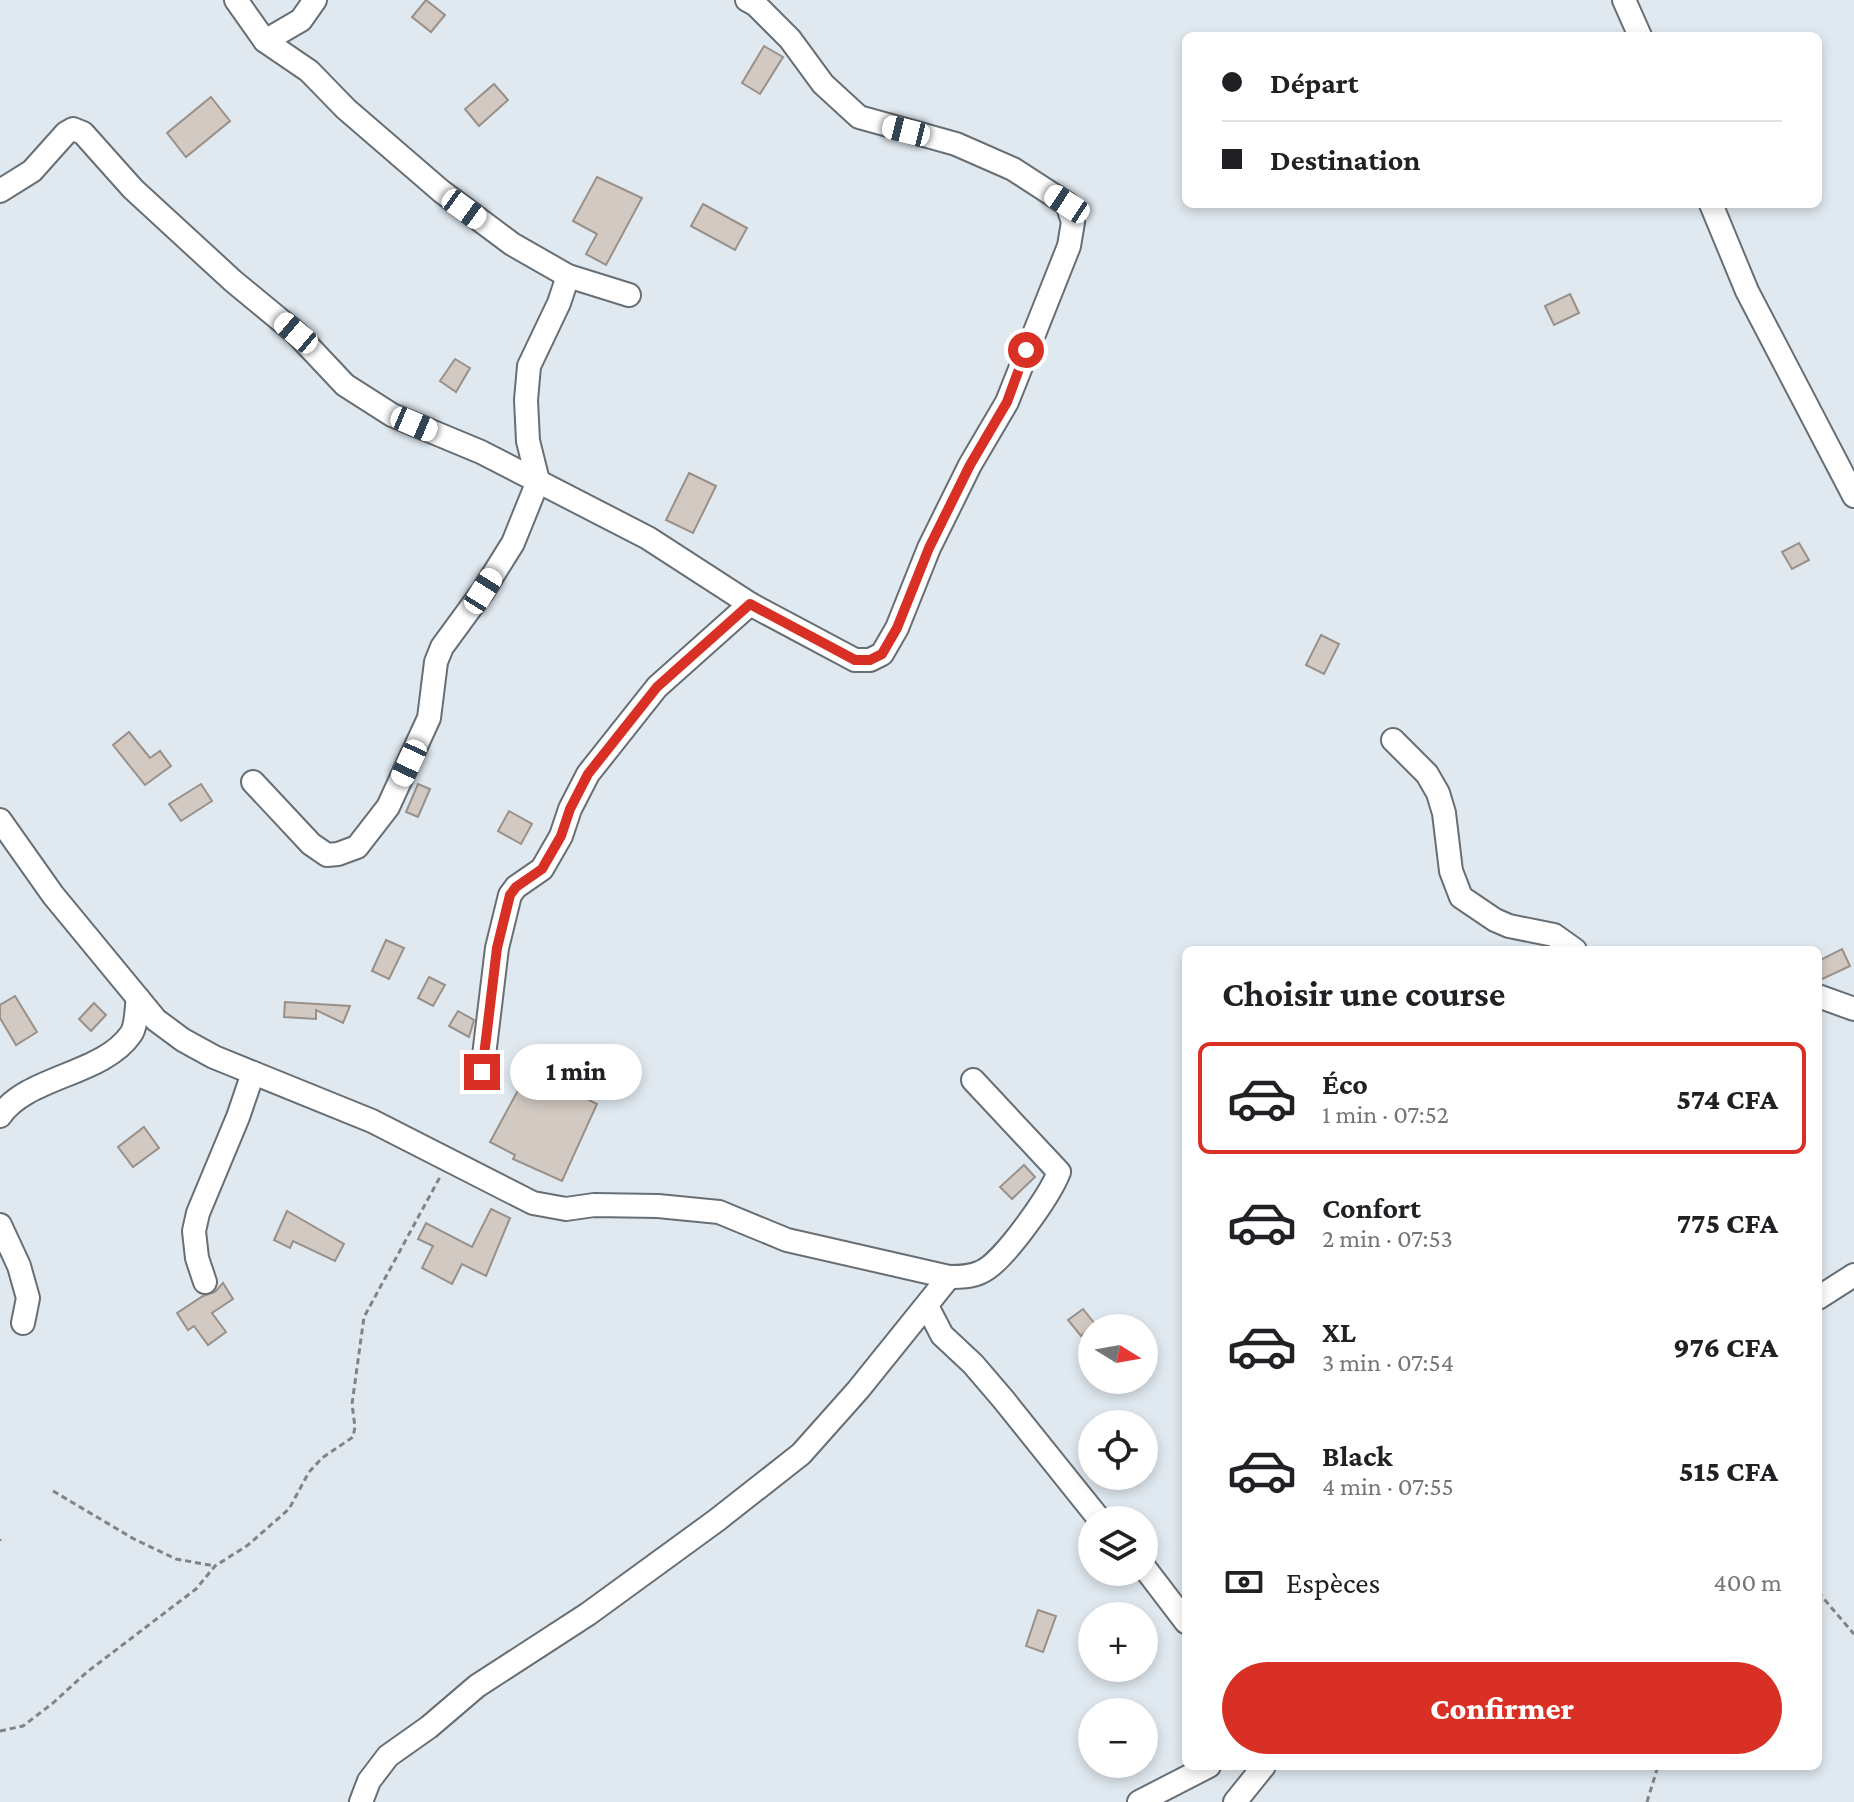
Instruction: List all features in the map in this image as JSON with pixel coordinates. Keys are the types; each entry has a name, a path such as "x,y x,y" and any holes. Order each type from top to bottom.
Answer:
{"street":[{"path":"236,0 265,41 309,71 346,109 441,191 512,244 568,276 629,295"},
{"path":"265,41 301,20 315,0"},
{"path":"0,191 32,171 66,133 73,129 83,133 133,189 233,281 296,333 345,385 392,415 481,452 648,538 750,604 855,660 870,660 882,654 897,628 929,548 970,465 1007,402 1069,246 1073,222 1067,204 1013,169 956,144 859,117 823,84 790,39 747,0"},
{"path":"1624,0 1638,32"},
{"path":"1713,208 1747,291 1854,496"},
{"path":"253,782 311,844 327,855 357,847 388,807 429,718 436,662 442,647 513,543 538,481 528,441 526,400 529,366 559,303 568,276"},
{"path":"482,1072 497,948 510,895 516,887 542,869 561,836 570,809 588,774 657,687 750,604"},
{"path":"1393,740 1427,774 1438,793 1444,813 1451,871 1461,897 1495,920 1554,935 1569,946"},
{"path":"0,820 53,895 156,1020 183,1040 214,1057 415,1141 533,1203 566,1209 594,1205 658,1206 719,1212 787,1240 949,1277 966,1277 983,1271 1001,1255 1025,1226 1059,1172 973,1080"},
{"path":"1822,997 1854,1009"},
{"path":"0,1114 18,1099 111,1052 132,1033 138,998"},
{"path":"205,1282 197,1258 194,1231 198,1213 253,1073"},
{"path":"0,1225 19,1266 28,1298 23,1323"},
{"path":"1822,1295 1854,1275"},
{"path":"361,1802 369,1781 388,1756 429,1727 477,1686 588,1614 801,1454 858,1390 949,1277"},
{"path":"927,1306 942,1335 993,1388 1089,1506"},
{"path":"1158,1585 1182,1617"},
{"path":"1139,1802 1201,1770"},
{"path":"1235,1802 1261,1770"}],"path":[{"path":"0,1731 23,1726 87,1672 196,1589 215,1566 248,1545 289,1509 309,1472 322,1458 353,1437 352,1404 364,1317 449,1161"},
{"path":"53,1491 134,1539 176,1559 215,1566"},
{"path":"1822,1597 1854,1634"},
{"path":"1647,1802 1657,1770"}],"building":[{"path":"426,0 445,15 431,32 412,17"},
{"path":"764,46 783,57 760,94 742,83"},
{"path":"494,84 508,100 479,126 465,109"},
{"path":"211,97 230,121 186,157 167,133"},
{"path":"597,177 642,198 606,265 586,254 597,234 573,221"},
{"path":"703,204 747,228 735,250 691,226"},
{"path":"1570,294 1579,313 1554,325 1545,306"},
{"path":"455,359 470,368 456,392 440,381"},
{"path":"689,473 716,486 693,533 666,520"},
{"path":"1799,543 1809,560 1792,569 1782,552"},
{"path":"1321,635 1339,644 1324,674 1306,665"},
{"path":"129,732 150,758 160,751 171,766 145,785 113,745"},
{"path":"201,784 212,801 181,821 169,804"},
{"path":"418,784 430,789 418,817 406,812"},
{"path":"509,811 532,824 521,844 498,831"},
{"path":"386,940 404,948 389,979 372,971"},
{"path":"1842,949 1850,966 1822,979 1822,959"},
{"path":"429,977 445,985 433,1006 418,998"},
{"path":"15,996 37,1032 16,1045 0,1018 0,1005"},
{"path":"285,1002 350,1006 343,1023 316,1010 316,1019 284,1017"},
{"path":"94,1003 106,1015 91,1031 79,1019"},
{"path":"458,1011 474,1020 469,1037 449,1026"},
{"path":"529,1070 597,1104 562,1181 513,1159 515,1155 490,1142"},
{"path":"144,1127 159,1148 133,1167 118,1147"},
{"path":"1024,1165 1035,1177 1012,1199 1000,1187"},
{"path":"491,1209 510,1218 486,1276 462,1264 452,1284 422,1268 433,1246 418,1239 426,1223 472,1247"},
{"path":"287,1211 344,1244 335,1261 293,1241 290,1248 274,1240"},
{"path":"223,1283 233,1299 212,1313 226,1332 208,1345 194,1326 188,1330 177,1313 215,1292"},
{"path":"1083,1309 1087,1314 1078,1314 1078,1332 1068,1320"},
{"path":"1038,1610 1056,1616 1043,1652 1026,1646"}],"route":[{"path":"482,1072 504,911 516,887 542,869 561,836 570,809 588,774 657,687 750,604 855,660 870,660 882,654 897,628 929,548 970,465 1007,402 1026,350"}]}
